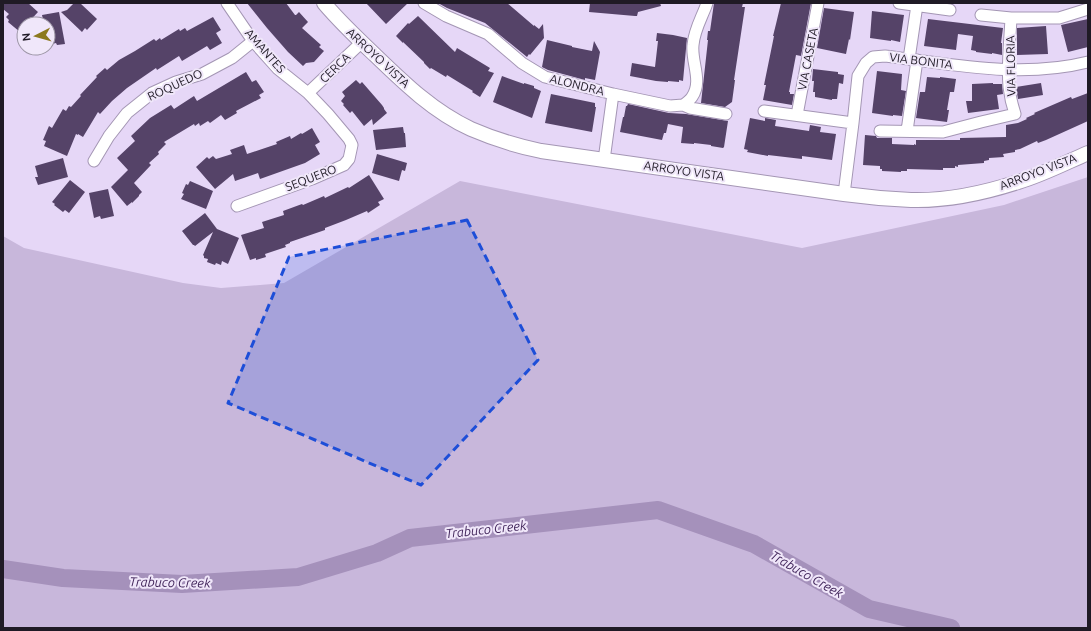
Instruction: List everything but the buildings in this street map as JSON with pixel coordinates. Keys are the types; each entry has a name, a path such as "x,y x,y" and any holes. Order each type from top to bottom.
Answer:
{"street":[{"name":"AMANTES","path":"227,3 253,41 278,69 308,93"},
{"name":"ARROYO VISTA","path":"324,3 338,20 404,83 432,106 470,129 534,150 844,194 911,200 939,199 968,195 1019,182 1088,153"},
{"name":"ALONDRA","path":"424,3 446,16 488,34 522,62 546,77 613,94 670,106 683,105 690,108 726,114"},
{"path":"683,105 692,98 696,90 696,69 693,55 693,44 707,3"},
{"name":"VIA CASETA","path":"797,115 818,3"},
{"path":"899,3 950,10"},
{"path":"880,131 908,131 917,5"},
{"name":"VIA FLORIA","path":"981,14 1011,18 1059,18 1088,9"},
{"name":"VIA FLORIA","path":"908,131 943,132 1015,114 1009,87 1008,70 1011,18"},
{"name":"ROQUEDO","path":"94,161 109,136 127,113 152,93 176,82 202,74 232,58 253,41"},
{"name":"CERCA","path":"308,93 362,42"},
{"name":"VIA BONITA","path":"844,194 858,76 866,63 873,57 884,56 970,67 1008,70 1037,70 1088,62"},
{"name":"SEQUERO","path":"237,206 318,176 344,165 349,159 352,145 349,139 308,93"},
{"path":"604,160 613,94"},
{"path":"764,111 853,123"}],"highlighted area":[{"path":"467,220 538,360 421,485 228,403 289,257"}],"shaded area":[{"path":"1088,177 1088,628 3,628 3,236 24,248 183,283 221,288 284,283 460,181 802,248 1004,205"}],"waterway":[{"name":"Trabuco Creek","path":"3,569 63,578 182,584 298,577 377,553 410,538 658,510 754,544 869,609 951,628"}]}
